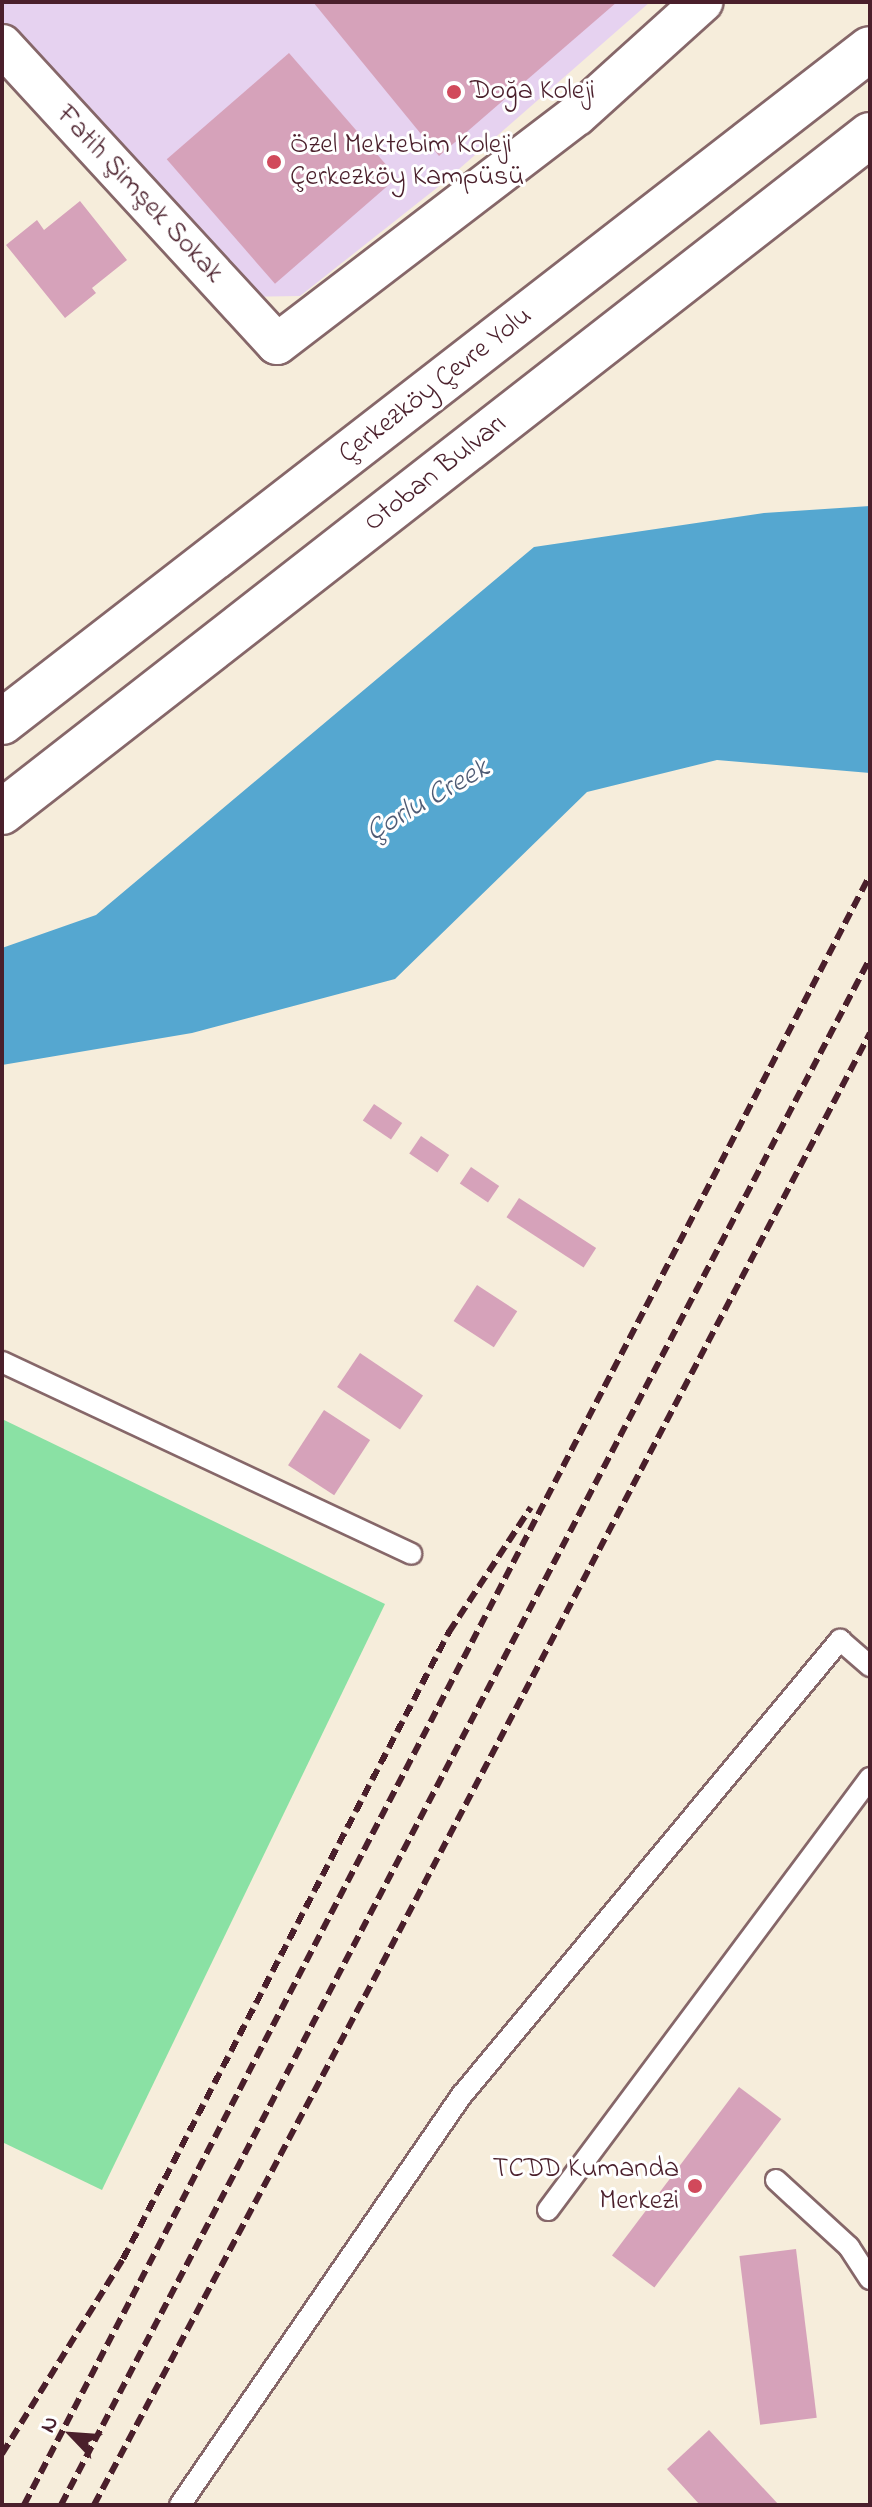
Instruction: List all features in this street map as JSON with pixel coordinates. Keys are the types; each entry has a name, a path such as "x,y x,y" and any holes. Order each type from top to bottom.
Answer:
{"highway":[{"name":"Çerkezköy Çevre Yolu","path":"2,722 870,49"},
{"name":"Otoban Bulvarı","path":"2,812 870,135"}],"street":[{"name":"Fatih Şimşek Sokak","path":"2,45 277,344 577,115 702,2"}],"lane":[{"path":"2,1362 411,1554"},
{"path":"180,2505 462,2095 840,1640 870,1666"},
{"path":"548,2210 870,1778"},
{"path":"776,2180 849,2247 870,2279"}],"shaded area":[{"name":"Özel Mektebim Koleji Çerkezköy Kampüsü","path":"2,2 650,2 443,183 300,296 243,297 2,24"}],"green space":[{"path":"2,1419 385,1604 102,2190 2,2142"}],"water":[{"name":"Çorlu Creek","path":"870,506 870,773 717,760 587,792 395,979 192,1033 2,1065 2,948 96,915 534,547 764,513"}],"building":[{"name":"Doğa Koleji","path":"313,2 617,2 439,156"},
{"path":"289,53 397,178 275,284 167,159"},
{"path":"80,201 127,260 92,288 96,293 65,318 6,245 37,220 44,230"},
{"path":"374,1104 402,1123 391,1140 363,1121"},
{"path":"421,1136 449,1155 437,1172 409,1153"},
{"path":"471,1167 499,1186 488,1203 460,1184"},
{"path":"519,1198 596,1248 584,1267 506,1217"},
{"path":"477,1285 517,1311 494,1347 454,1321"},
{"path":"360,1353 423,1395 400,1429 337,1387"},
{"path":"324,1410 370,1440 334,1495 288,1465"},
{"name":"TCDD Kumanda Merkezi","path":"739,2087 781,2119 654,2287 612,2256"},
{"path":"796,2249 817,2418 760,2425 739,2256"},
{"path":"709,2430 779,2505 700,2505 667,2469"}],"railway":[{"path":"24,2505 870,875"},
{"path":"61,2505 870,958"},
{"path":"94,2505 382,1964 870,1033"},
{"path":"2,2454 123,2259 449,1632 531,1507"}],"place":[{"name":"Doğa Koleji","path":"454,92"},
{"name":"Özel Mektebim Koleji Çerkezköy Kampüsü","path":"274,162"},
{"name":"TCDD Kumanda Merkezi","path":"695,2186"}]}
